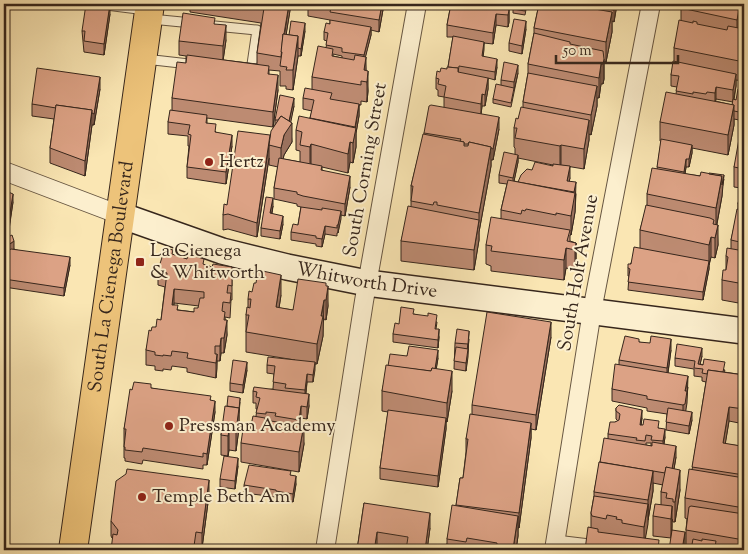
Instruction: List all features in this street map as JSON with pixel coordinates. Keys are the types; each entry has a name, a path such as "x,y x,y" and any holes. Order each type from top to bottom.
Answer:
{"main road":[{"name":"South La Cienega Boulevard","path":"73,550 149,11"}],"street":[{"name":"South Corning Street","path":"324,550 367,283 417,4"},
{"name":"South Holt Avenue","path":"555,545 592,311 651,4"},
{"name":"Whitworth Drive","path":"4,171 222,251 287,268 367,283 744,330"}],"lane":[{"path":"98,4 149,11 197,24"},
{"path":"207,25 257,30 251,71 242,70"},
{"path":"143,59 195,64"},
{"path":"555,545 604,546"}],"building":[{"path":"86,4 110,4 104,44 84,41 85,31 82,31"},
{"path":"234,4 289,4 281,57 257,53 264,8"},
{"path":"308,4 382,4 379,20 330,12 331,8"},
{"path":"451,4 481,6 481,4 509,4 509,10 508,15 496,14 493,33 447,25"},
{"path":"514,4 526,4 525,11 513,9"},
{"path":"539,4 566,4 612,12 606,42 534,28"},
{"path":"566,4 588,4 587,8"},
{"path":"602,4 615,4 614,10 601,8"},
{"path":"682,4 740,4 737,20 681,8"},
{"path":"183,13 215,18 214,24 226,25 223,46 179,41"},
{"path":"514,19 526,21 522,46 509,43"},
{"path":"330,20 371,27 364,55 342,52 342,48 326,45 328,33 324,32 326,23 330,24"},
{"path":"679,20 693,23 693,21 697,22 697,24 727,30 728,26 744,29 744,62 674,48"},
{"path":"291,21 305,23 301,49 298,48 298,36 289,35"},
{"path":"534,33 570,42 570,44 603,51 604,59 603,64 601,64 599,78 528,64"},
{"path":"283,34 298,36 293,70 286,70 287,67 280,66"},
{"path":"453,36 484,42 482,56 497,59 495,72 459,66 458,72 458,68 448,67"},
{"path":"318,46 333,49 332,56 354,60 355,55 366,57 364,70 368,71 367,82 361,81 361,85 312,77"},
{"path":"187,55 269,66 268,74 278,75 273,112 172,98 177,62 186,63"},
{"path":"673,61 736,74 733,90 716,87 715,93 707,92 706,94 676,91 679,76 671,75"},
{"path":"504,62 518,65 514,82 501,80"},
{"path":"447,67 458,68 458,72 488,78 485,95 482,94 481,104 444,97 446,86 438,84 439,79 436,78 437,71 440,72 441,68 447,69"},
{"path":"37,68 100,77 94,114 92,110 56,105 56,108 32,104"},
{"path":"528,73 597,86 591,115 523,102"},
{"path":"496,84 514,88 511,103 493,99"},
{"path":"305,88 332,93 330,99 359,104 355,127 310,118 314,100 303,98"},
{"path":"738,89 744,90 744,113 734,111 734,105 732,105 733,99 736,100"},
{"path":"666,92 734,105 728,135 660,122"},
{"path":"280,95 294,98 289,121 281,116 278,120 275,120"},
{"path":"56,105 92,110 85,161 50,148"},
{"path":"429,106 499,117 493,149 469,142 464,144 464,142 460,141 461,139 424,133"},
{"path":"521,107 589,120 584,149 515,138 517,128 514,128"},
{"path":"170,110 207,115 206,123 216,124 215,132 232,135 226,172 187,167 191,135 188,134 190,125 168,122"},
{"path":"281,116 292,123 284,135 281,148 269,145 271,131"},
{"path":"299,116 356,128 353,143 350,142 348,154 311,144 310,147 300,145 302,132 296,130"},
{"path":"238,131 270,135 257,223 228,214 223,215 224,204 227,205"},
{"path":"423,134 464,142 464,146 468,146 469,142 491,147 479,213 437,205 437,202 434,202 433,205 411,201 413,186 411,186"},
{"path":"661,139 692,145 689,159 686,159 684,172 657,167"},
{"path":"739,139 744,140 744,169 734,167"},
{"path":"504,152 518,155 513,178 499,175"},
{"path":"279,158 322,166 321,170 350,176 345,204 274,188"},
{"path":"535,162 553,166 553,164 570,166 567,181 576,182 574,192 518,182 521,175 527,169 532,170"},
{"path":"652,168 700,176 701,172 722,176 716,208 647,194"},
{"path":"709,173 724,175 722,185 722,176"},
{"path":"744,173 744,206 738,204"},
{"path":"508,180 575,193 571,216 526,209 525,211 522,210 521,214 501,210"},
{"path":"4,190 13,194 6,238 12,235 14,241 4,248"},
{"path":"266,197 273,198 270,213 283,216 280,231 261,228"},
{"path":"646,205 710,218 714,220 713,224 718,225 715,238 711,237 709,245 640,230"},
{"path":"408,206 479,220 474,250 401,241"},
{"path":"301,207 341,211 337,228 325,226 322,239 316,238 316,236 291,232 293,224 298,225"},
{"path":"737,209 744,211 744,243 731,240"},
{"path":"491,217 570,230 567,241 576,243 575,250 566,248 564,260 491,251 492,246 486,245"},
{"path":"634,247 709,261 703,292 628,282 630,269 628,264 631,264"},
{"path":"4,248 7,252 11,249 70,257 64,288 4,279"},
{"path":"165,248 173,250 172,254 187,259 188,254 204,259 203,264 212,267 213,264 232,267 232,286 228,285 227,293 231,293 230,303 223,302 224,320 227,320 224,338 221,338 220,346 215,346 215,354 217,354 216,363 187,358 188,353 172,351 171,356 163,356 155,355 155,352 146,350 149,330 151,331 152,327 156,327 157,319 161,320 167,273 158,270","holes":["174,289 204,292 204,298 200,298 198,308 194,308 194,312 177,310 178,305 172,305"]},
{"path":"727,248 744,251 744,284 722,280 723,270 726,270"},
{"path":"258,270 281,275 276,307 293,310 298,279 326,283 326,286 328,286 326,300 324,300 321,316 323,316 317,344 246,332 249,315 246,315 247,307 250,308 251,299 248,299 249,291 252,292 254,283 256,283"},
{"path":"401,307 414,309 413,314 428,316 428,313 437,315 435,329 439,329 438,340 393,334 395,323 399,324"},
{"path":"487,312 551,322 536,415 472,405"},
{"path":"457,329 469,331 468,344 455,343"},
{"path":"625,336 639,339 639,342 650,343 651,336 671,339 667,368 619,360"},
{"path":"677,344 702,348 698,364 703,365 704,359 725,362 723,372 708,370 707,374 702,373 703,369 694,368 695,361 675,358"},
{"path":"409,346 438,350 435,369 432,368 431,371 388,366 390,354 407,356"},
{"path":"456,347 468,349 466,363 454,361"},
{"path":"741,349 744,349 744,361 741,360"},
{"path":"268,357 315,362 313,375 307,374 305,390 285,388 286,384 273,382 275,366 267,365"},
{"path":"233,360 247,362 243,385 230,383"},
{"path":"615,364 688,376 685,404 647,399 647,396 612,389"},
{"path":"386,365 431,371 432,368 452,371 447,403 382,391"},
{"path":"708,370 744,375 744,409 729,407 723,443 741,446 744,424 744,475 692,467"},
{"name":"Pressman Academy","path":"134,382 151,384 151,388 211,396 210,400 215,401 207,454 203,453 203,457 143,448 142,452 125,450 126,429 124,429 130,389 132,390"},
{"path":"254,387 309,394 307,407 301,406 299,420 275,416 276,413 256,413 260,398 256,397 257,392 253,391"},
{"path":"228,396 240,398 239,410 239,408 227,406"},
{"path":"619,405 642,410 640,425 643,425 644,419 659,421 658,428 665,429 663,441 651,440 652,436 646,435 645,441 608,434 610,422 619,420 620,414 616,411 616,408"},
{"path":"225,406 239,408 236,431 229,430 228,436 221,435"},
{"path":"668,408 692,412 689,426 666,422"},
{"path":"388,410 446,418 438,476 380,468"},
{"path":"470,414 531,423 519,513 456,505 460,478 463,478"},
{"path":"253,416 295,425 295,423 304,424 299,452 241,443 243,429 250,430"},
{"path":"604,438 652,446 652,442 676,446 672,469 666,467 665,473 600,462"},
{"path":"224,456 238,458 235,481 220,479"},
{"path":"599,462 653,471 648,500 594,492"},
{"path":"249,465 291,471 290,475 296,476 293,494 244,485"},
{"path":"666,467 680,470 675,502 673,502 673,499 666,498 667,493 661,492"},
{"path":"127,469 209,480 202,533 196,532 194,546 200,546 199,550 111,550 113,534 117,535 118,530 111,521 116,481 126,474"},
{"path":"689,469 744,478 744,508 685,498"},
{"path":"594,496 648,504 644,527 622,523 622,520 616,519 617,517 607,515 606,519 592,516"},
{"path":"364,503 430,513 425,550 406,550 357,550","holes":["377,532 408,537 406,550 375,545"]},
{"path":"655,504 672,506 671,519 653,516"},
{"path":"452,505 518,516 513,549 497,547 497,543 467,538 466,542 447,539"},
{"path":"689,507 744,514 744,540 686,530"},
{"path":"588,527 598,529 598,532 659,540 658,550 585,550"},
{"path":"672,530 685,532 682,550 669,550"},
{"path":"693,539 716,541 715,547 725,548 726,546 744,550 691,550"},
{"path":"446,544 465,547 465,550 445,550"}],"place":[{"name":"Hertz","path":"209,162"},
{"name":"La Cienega & Whitworth","path":"140,262"},
{"name":"Pressman Academy","path":"169,426"},
{"name":"Temple Beth Am","path":"142,497"}]}
